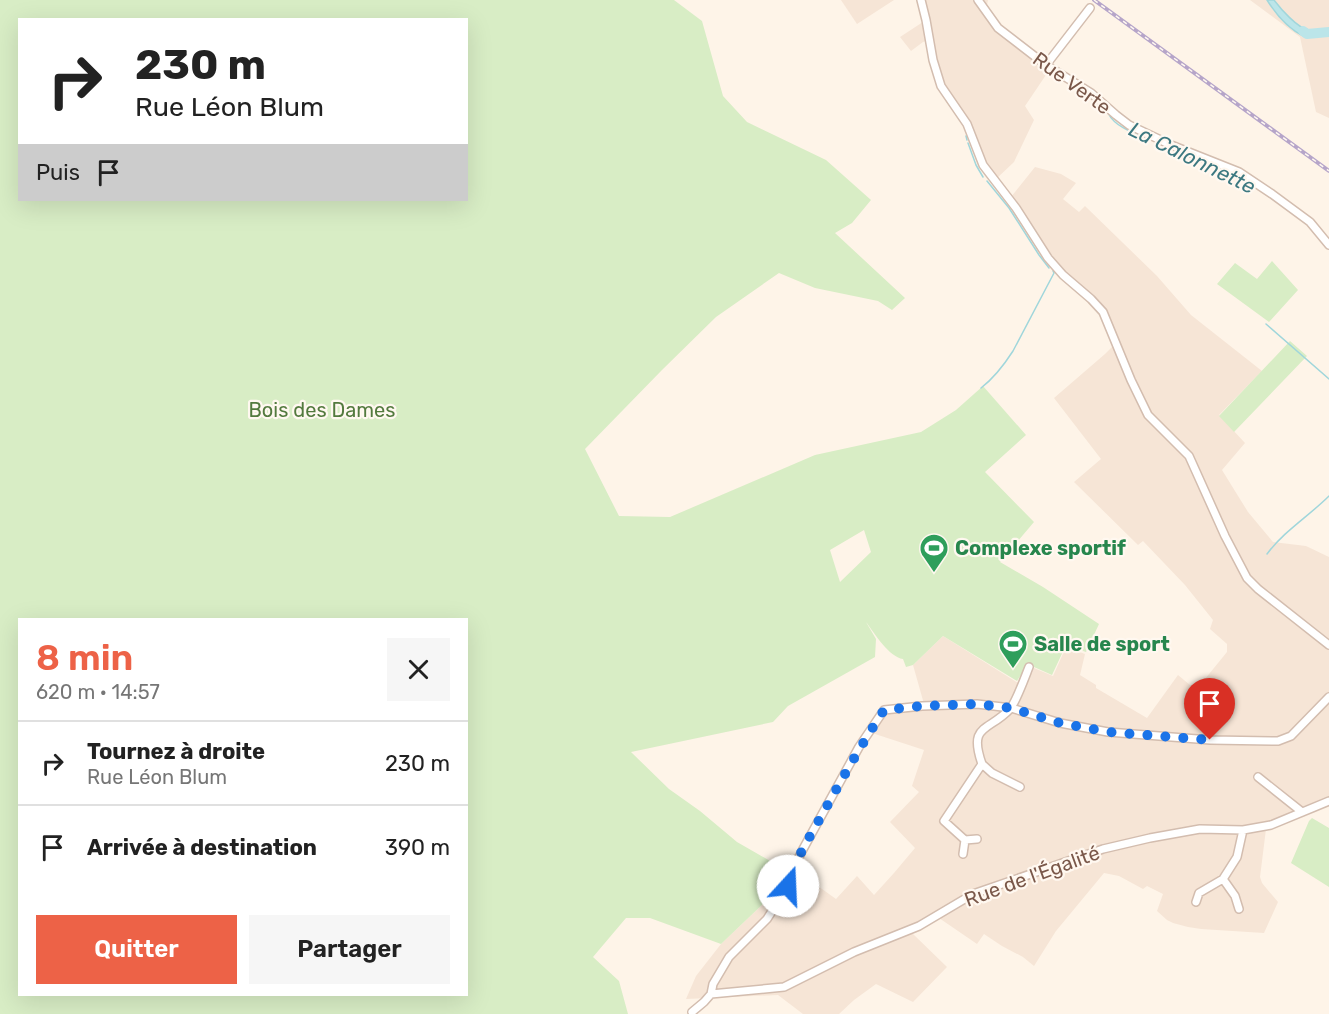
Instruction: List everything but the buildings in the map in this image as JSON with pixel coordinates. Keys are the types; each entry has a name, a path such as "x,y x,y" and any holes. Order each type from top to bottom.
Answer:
{"street":[{"path":"921,0 933,60 941,86 967,124 983,165 1016,208 1048,258 1103,312 1148,415 1189,456 1225,536 1247,578 1329,645"},
{"name":"Rue Verte","path":"978,0 998,28 1046,65 1091,93 1116,116 1129,125 1171,145 1239,172 1310,222 1329,245"},
{"path":"1046,65 1090,8"},
{"path":"1020,787 992,773 982,764 976,741 982,730 1011,708 1029,667"},
{"path":"692,1012 711,994 712,984 729,957 767,919 788,886 792,871 802,851 859,747 884,710 977,704 1011,708 1060,723 1108,732 1210,740 1278,741 1291,736 1329,697"},
{"path":"977,839 965,840 944,821 982,764"},
{"path":"1257,777 1302,812"},
{"name":"Rue de l'Égalité","path":"711,994 784,987 854,952 919,926 973,894 1103,849 1150,837 1200,829 1243,830 1271,825 1329,801"},
{"path":"1196,902 1199,893 1223,879 1237,857 1243,830"},
{"path":"963,854 965,840"},
{"path":"1223,879 1235,896 1239,909"}],"shaded area":[{"path":"841,0 894,0 857,24"},
{"path":"921,0 988,0 985,15 1052,66 1025,106 1034,120 1014,162 995,180 983,165 967,124 941,86 929,40 911,51 900,37 926,20"},
{"path":"1250,0 1329,0 1329,118 1316,112 1300,37"},
{"path":"1035,167 1061,174 1076,183 1063,199 1079,212 1085,206 1157,276 1191,315 1262,371 1219,415 1245,443 1222,470 1248,512 1273,542 1306,546 1329,557 1329,804 1266,829 1260,877 1262,883 1278,902 1264,933 1201,929 1173,923 1157,911 1163,894 1147,886 1143,889 1119,876 1104,873 1056,931 1034,966 984,934 977,944 939,918 912,933 947,967 913,1002 876,984 839,1014 803,1014 778,995 686,999 696,976 721,944 785,883 801,874 836,899 857,876 874,895 915,848 890,822 919,792 912,786 924,750 872,733 885,714 924,704 913,665 943,636 1023,686 1034,668 1053,676 1066,647 1085,654 1080,675 1096,685 1096,688 1147,718 1178,675 1196,690 1227,652 1227,644 1210,629 1213,620 1185,585 1143,541 1138,545 1074,482 1101,459 1054,398 1116,343 1103,312 1069,279 1011,197"}],"green space":[{"name":"Bois des Dames","path":"0,0 674,0 702,21 723,96 747,122 826,160 871,200 852,223 835,233 905,298 892,310 878,301 815,288 779,273 716,317 585,449 619,516 670,517 815,455 921,432 956,410 983,386 1026,435 985,472 1034,522 1000,562 1099,624 1086,652 1066,645 1052,675 1027,665 1017,681 943,636 913,665 906,667 903,659 888,650 866,622 876,639 875,657 788,706 773,722 631,752 669,789 737,842 772,862 785,883 721,944 650,918 626,918 593,957 619,981 628,1014 0,1014","holes":["864,530 871,552 840,582 830,550"]},
{"path":"1272,261 1298,290 1269,322 1217,284 1235,263 1257,279"},
{"path":"1290,341 1307,356 1234,432 1219,416"},
{"path":"1312,818 1329,828 1329,887 1291,863"}],"water":[{"path":"1267,0 1274,0 1290,18 1305,29 1329,29 1329,32 1308,33 1305,37 1283,22"}],"waterway":[{"path":"1303,31 1307,34 1329,32"},
{"name":"La Calonnette","path":"1021,50 1044,69 1066,81"},
{"name":"La Calonnette","path":"1108,113 1122,127 1153,140"},
{"path":"966,136 967,140"},
{"path":"968,143 983,177"},
{"path":"987,181 1009,208 1049,268"},
{"name":"La Calonnette","path":"1253,185 1275,201"},
{"path":"981,388 1013,351 1053,271"},
{"path":"1266,324 1329,379"},
{"path":"1267,554 1281,538 1329,496"}],"railway":[{"path":"1094,0 1329,171"}],"place":[{"name":"Complexe sportif","path":"934,574"},
{"name":"Salle de sport","path":"1013,670"}],"route":[{"path":"788,886 792,871 802,851 859,747 884,710 977,704 1011,708 1060,723 1108,732 1210,740"}]}
